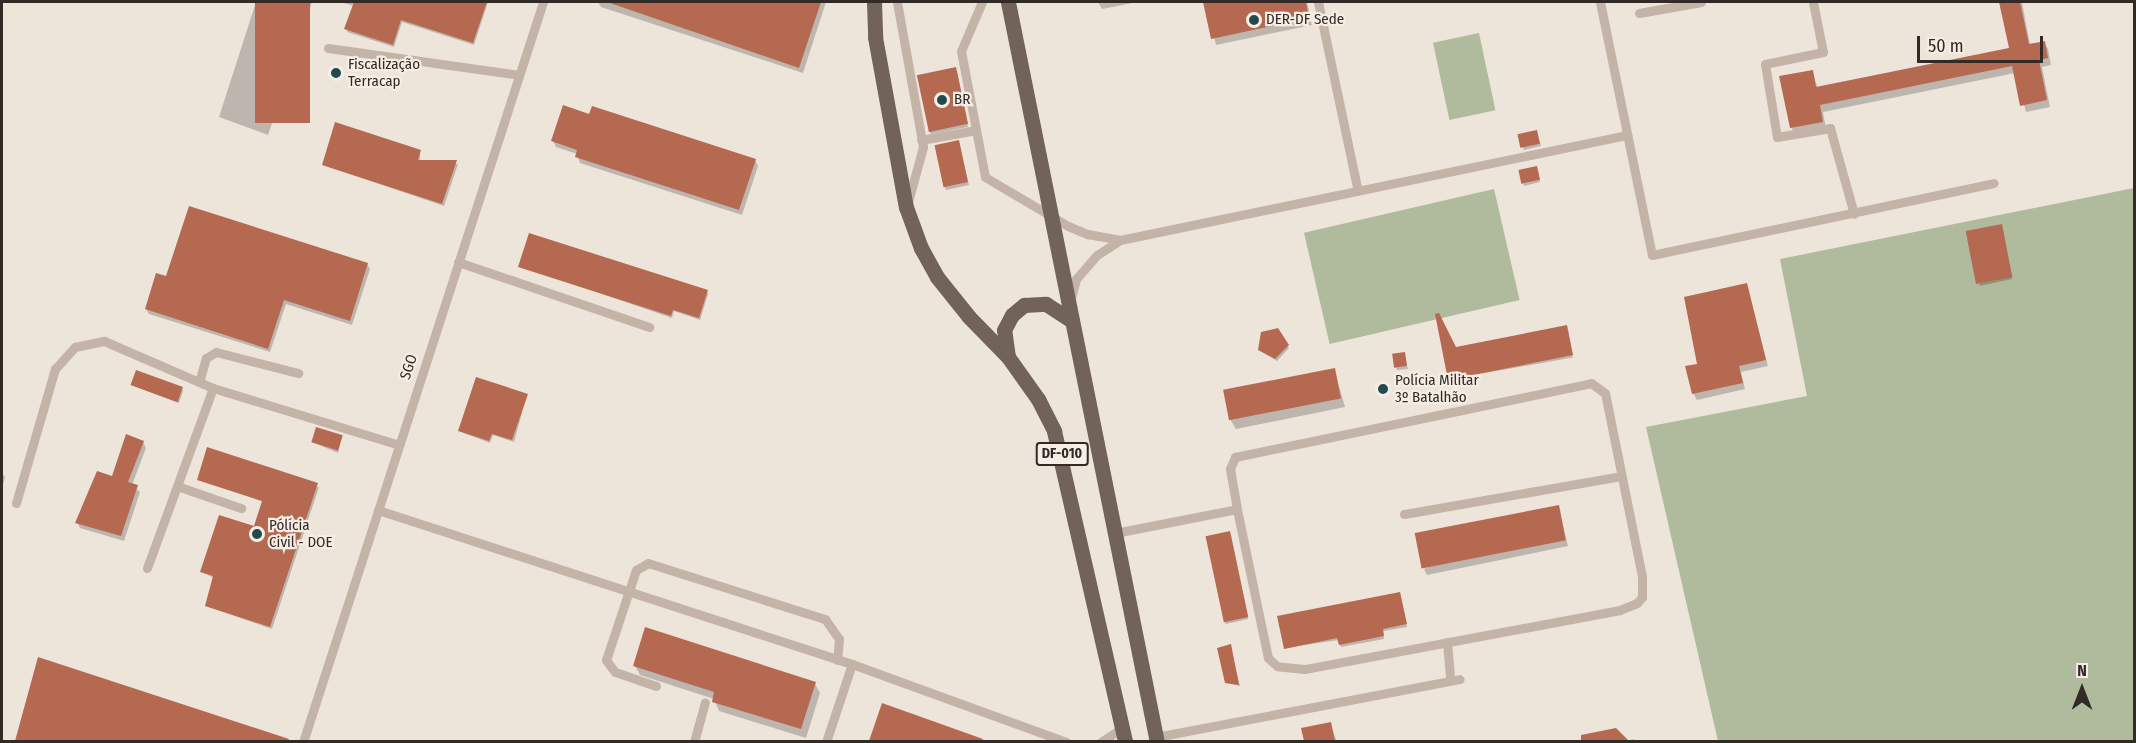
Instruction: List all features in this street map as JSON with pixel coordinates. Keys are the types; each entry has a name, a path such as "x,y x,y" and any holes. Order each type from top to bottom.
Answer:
{"main road":[{"name":"DF-010","path":"874,2 875,37 906,207 937,277 969,317 1008,357 1038,399 1065,463 1124,734"},
{"name":"DF-010","path":"1008,2 1156,739"},
{"path":"1008,357 1004,330 1012,315 1024,305 1046,304 1072,321"}],"lane":[{"name":"SGO","path":"303,741 541,2"},
{"path":"897,2 921,140 906,207"},
{"path":"982,2 961,51 985,177 1087,234 1120,240"},
{"path":"1318,2 1358,191"},
{"path":"1600,2 1652,255 1994,183"},
{"path":"1639,13 1701,2"},
{"path":"1813,2 1823,52 1765,64 1777,137 1830,128 1854,214"},
{"path":"328,48 519,75"},
{"path":"921,140 976,130"},
{"path":"1069,305 1076,279 1097,255 1120,240 1627,135"},
{"path":"458,262 649,327"},
{"path":"16,503 55,369 75,347 104,341 213,388 399,445"},
{"path":"198,382 206,358 216,352 298,373"},
{"path":"1591,383 1605,393 1621,476 1642,576 1642,597 1637,603 1620,610 1304,669 1277,666 1263,646 1230,469 1235,457 1241,454 1591,383"},
{"path":"147,568 213,388"},
{"path":"1404,514 1621,476"},
{"path":"177,486 241,508"},
{"path":"1115,533 1237,509"},
{"path":"378,510 852,664 1066,741"},
{"path":"656,687 615,672 606,660 627,591 636,570 648,563 657,563 806,610 835,628 839,639 837,660"},
{"path":"1156,739 1454,680 1448,642"},
{"path":"826,741 852,664"},
{"path":"694,741 705,702"},
{"path":"1101,741 1124,734"}],"green space":[{"path":"1479,33 1495,110 1449,120 1433,43"},
{"path":"2134,188 2134,741 1718,741 1646,427 1807,396 1780,259"},
{"path":"1494,189 1520,300 1330,344 1304,233"}],"building":[{"path":"255,2 310,2 310,123 255,123"},
{"path":"354,2 487,2 473,43 401,20 393,45 344,29"},
{"path":"607,2 821,2 799,68"},
{"name":"DER-DF Sede","path":"1203,2 1306,2 1309,18 1211,39"},
{"path":"1999,2 2020,2 2029,44 2045,41 2048,58 2039,60 2047,100 2020,106 2012,66 1820,105 1823,122 1790,128 1779,76 1813,70 1816,87 2009,48"},
{"name":"BR","path":"956,67 968,124 929,132 917,75"},
{"path":"563,105 589,114 592,106 756,159 739,210 575,157 577,150 551,141"},
{"path":"335,122 421,150 418,160 457,160 442,204 322,165"},
{"path":"1537,130 1540,144 1520,148 1517,134"},
{"path":"959,140 968,182 943,187 935,145"},
{"path":"1537,166 1540,180 1521,184 1518,170"},
{"path":"189,206 368,263 350,321 284,300 268,349 145,309 156,273 166,276"},
{"path":"2002,224 2012,277 1976,284 1966,231"},
{"path":"529,233 708,290 699,318 673,310 671,316 518,267"},
{"path":"1747,283 1766,360 1739,366 1743,383 1692,394 1685,366 1697,364 1684,297"},
{"path":"1439,313 1456,347 1567,325 1573,355 1448,380 1435,314"},
{"path":"1278,328 1289,345 1275,359 1258,350 1261,332"},
{"path":"1405,352 1407,366 1394,368 1392,354"},
{"path":"1335,368 1341,398 1229,420 1223,390"},
{"path":"136,370 183,387 178,402 131,385"},
{"path":"476,377 528,394 512,440 492,434 489,441 458,431"},
{"path":"316,427 343,435 338,450 311,442"},
{"path":"126,434 144,441 128,482 138,485 121,536 75,523 97,471 112,476"},
{"name":"Pólícia Civil - DOE","path":"207,447 318,483 270,627 205,606 213,576 200,572 219,515 254,526 262,501 197,480"},
{"path":"1559,505 1566,540 1422,568 1415,533"},
{"path":"1230,531 1248,617 1224,622 1206,536"},
{"path":"1400,592 1407,624 1383,629 1384,636 1339,645 1337,638 1284,649 1277,616"},
{"path":"645,627 816,682 801,729 712,702 714,692 633,666"},
{"path":"1231,644 1239,685 1225,683 1217,648"},
{"path":"38,657 289,739 288,741 15,741"},
{"path":"882,703 983,739 982,741 869,741"},
{"path":"1331,722 1335,741 1304,741 1301,728"},
{"path":"1616,728 1629,741 1581,741 1581,735"}],"place":[{"name":"DER-DF Sede","path":"1254,20"},
{"name":"Fiscalização Terracap","path":"336,73"},
{"name":"BR","path":"942,100"},
{"name":"Polícia Militar 3º Batalhão","path":"1383,389"},
{"name":"Pólícia Civil - DOE","path":"257,534"}]}
